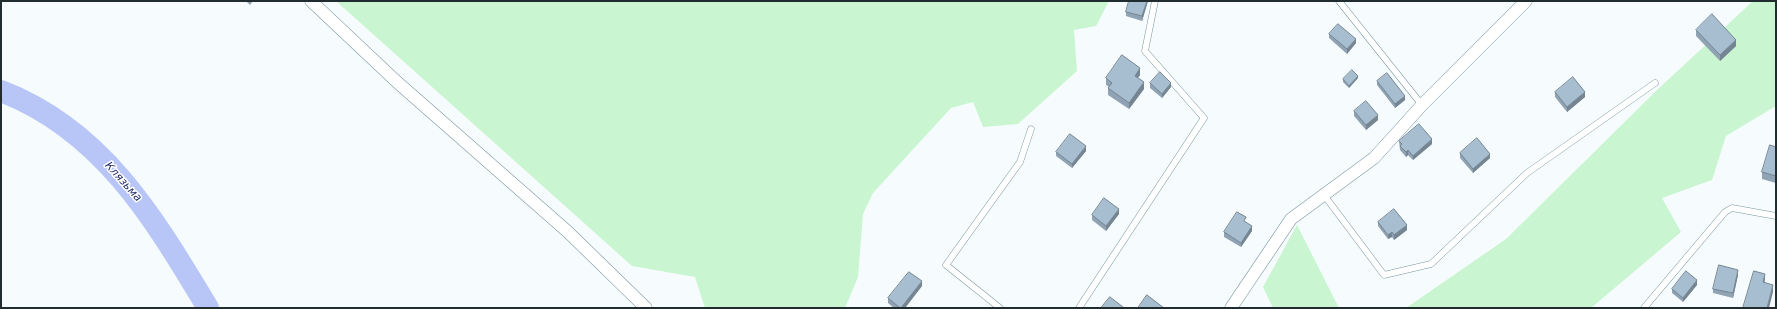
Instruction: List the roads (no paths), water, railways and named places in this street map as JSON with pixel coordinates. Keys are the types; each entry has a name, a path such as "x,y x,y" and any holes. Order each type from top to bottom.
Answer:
{"street":[{"path":"311,1 398,82 568,232 646,308"},
{"path":"1231,308 1291,219 1374,158 1422,105 1526,1"}],"lane":[{"path":"1079,308 1204,118 1145,51 1155,1"},
{"path":"1340,1 1422,105"},
{"path":"1324,195 1384,275 1432,264 1527,173 1655,83"},
{"path":"1000,308 946,265 1020,162 1032,128"},
{"path":"1644,308 1725,212 1732,208 1776,216"}],"waterway":[{"name":"Клязьма","path":"1,91 37,108 69,129 97,154 123,181 168,242 208,308"}]}
